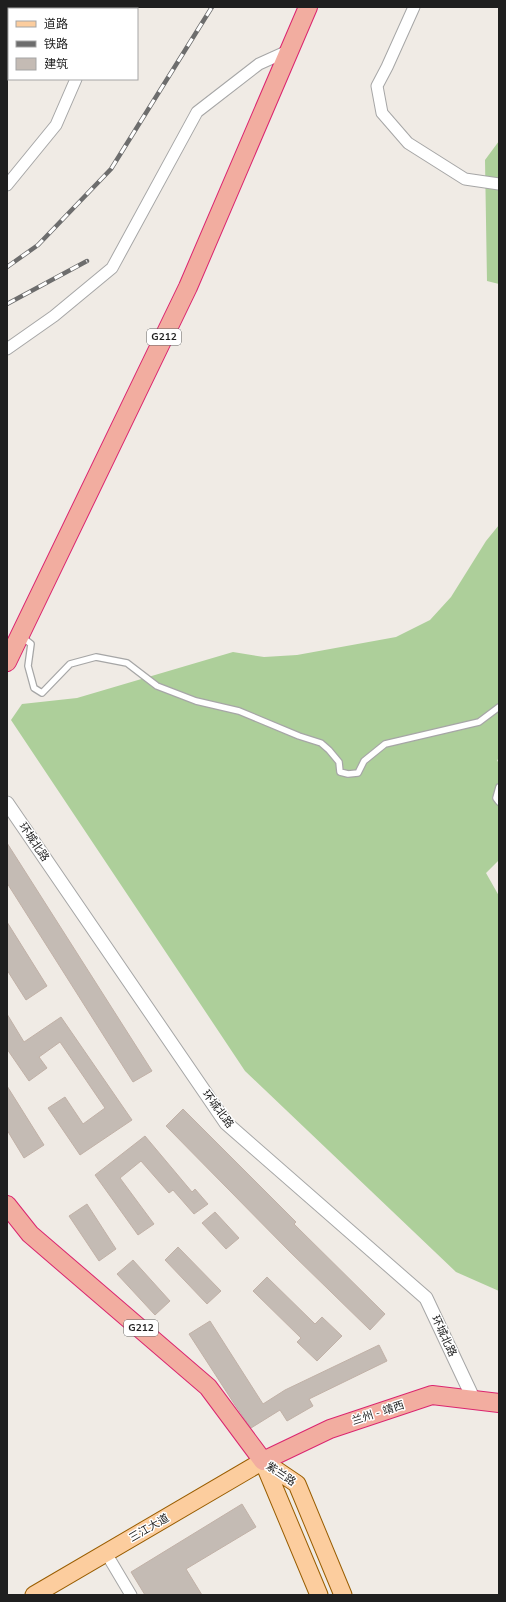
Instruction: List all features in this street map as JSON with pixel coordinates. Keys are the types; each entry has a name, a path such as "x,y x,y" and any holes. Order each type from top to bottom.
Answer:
{"highway":[{"name":"G212","path":"7,662 188,287 308,7"},
{"name":"G212","path":"7,1205 30,1234 208,1387 263,1461"},
{"name":"兰州 - 靖西","path":"263,1461 330,1428 432,1395 499,1403"}],"main road":[{"name":"三江大道","path":"34,1595 263,1461"},
{"name":"紫兰路","path":"263,1461 319,1595"},
{"name":"紫兰路","path":"263,1461 296,1484 342,1595"}],"street":[{"path":"414,7 387,67 376,86 382,113 408,143 465,179 499,184"},
{"path":"7,349 54,316 112,268 197,112 259,64 290,50"},
{"path":"7,185 56,125 76,80"},
{"name":"环城北路","path":"7,803 226,1123 426,1298 474,1400"},
{"path":"106,1553 131,1595"}],"lane":[{"path":"20,635 31,644 28,666 34,688 42,693 70,664 96,658 127,662 157,686 196,701 239,711 269,722 299,736 321,743 339,762 340,772 348,774 358,773 364,761 385,744 479,722 499,707"},
{"path":"499,787 496,798 499,802"}],"green space":[{"path":"499,141 499,284 487,281 485,160"},
{"path":"499,525 499,757 497,761 499,762 499,860 486,873 499,896 499,1291 456,1272 245,1071 11,720 22,704 77,698 233,652 264,657 297,655 396,637 430,620 451,597 486,541"}],"building":[{"path":"7,843 152,1071 133,1082 7,883"},
{"path":"7,922 47,986 26,1000 7,970"},
{"path":"7,1014 24,1042 61,1017 132,1120 80,1155 48,1108 65,1097 83,1124 105,1108 60,1042 39,1057 47,1068 29,1081 7,1049"},
{"path":"7,1086 44,1145 24,1158 7,1130"},
{"path":"183,1109 296,1222 294,1224 385,1314 370,1330 290,1252 166,1126"},
{"path":"145,1136 192,1192 195,1189 208,1204 194,1214 173,1190 169,1193 141,1161 120,1178 154,1224 138,1235 95,1175"},
{"path":"87,1204 116,1249 99,1261 69,1216"},
{"path":"215,1212 239,1238 226,1249 202,1223"},
{"path":"178,1247 221,1291 207,1304 165,1260"},
{"path":"133,1260 170,1301 155,1315 117,1274"},
{"path":"267,1277 315,1324 322,1317 342,1336 317,1361 297,1342 301,1338 253,1291"},
{"path":"210,1321 263,1404 285,1390 379,1345 387,1361 309,1399 313,1406 287,1421 280,1410 251,1428 189,1334"},
{"path":"242,1504 256,1527 186,1569 202,1595 145,1595 131,1572"}],"railway":[{"path":"7,267 38,245 111,169 212,7"},
{"path":"7,304 87,261"}]}
